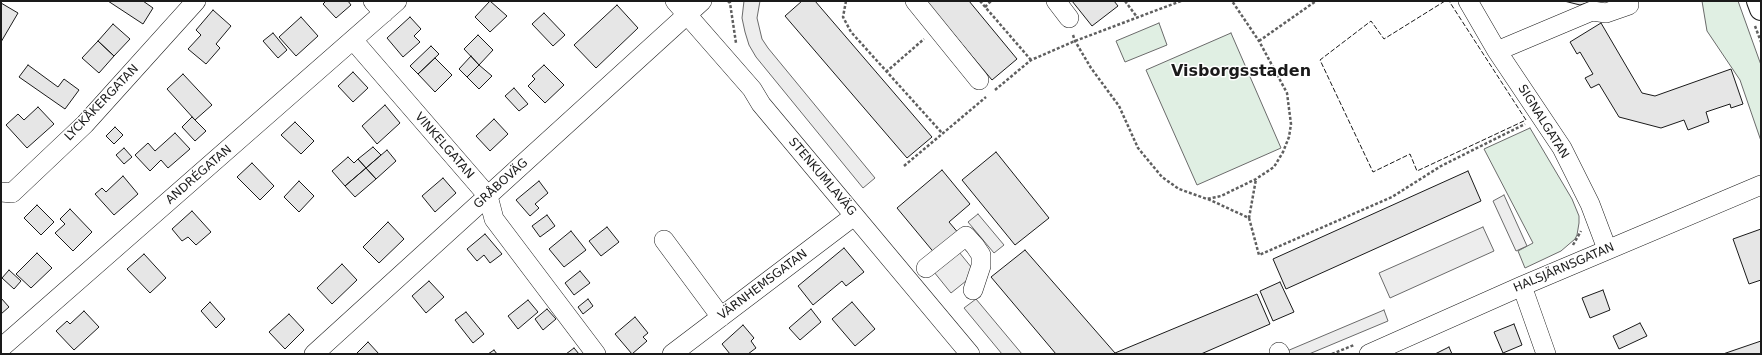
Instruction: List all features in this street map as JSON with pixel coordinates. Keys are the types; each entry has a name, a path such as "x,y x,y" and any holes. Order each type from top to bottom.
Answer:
{"main road":[{"path":"1758,1 1761,9"}],"street":[{"name":"LYCKÅKERGATAN","path":"1,192 12,193 85,124 196,1"},
{"path":"681,7 702,1"},
{"path":"915,1 938,27 979,80"},
{"path":"1056,1 1069,18"},
{"name":"SIGNALGATAN","path":"1468,1 1497,51 1562,148 1590,204 1607,249"},
{"name":"ANDRÉGATAN","path":"1,348 353,40 385,5"},
{"path":"1497,51 1592,11 1606,13 1629,5"},
{"name":"GRÅBOVÄG","path":"314,354 488,196 681,7"},
{"name":"STENKUMLAVÄG","path":"681,7 752,89 761,104 970,354"},
{"name":"VINKELGATAN","path":"353,40 488,196 494,219 596,354"},
{"name":"HALSJÄRNSGATAN","path":"1365,348 1522,286 1761,185"},
{"name":"VÄRNHEMSGATAN","path":"672,354 854,216"},
{"path":"926,268 966,236 976,246 981,255 981,266 973,290"},
{"path":"664,240 721,317"},
{"path":"1522,286 1546,354"}],"path":[{"path":"846,1 843,17 851,32 942,134"},
{"path":"980,1 1031,60"},
{"path":"985,7 991,1"},
{"path":"1125,1 1137,17"},
{"path":"904,166 1031,60 1075,41 1181,1"},
{"path":"1207,199 1221,196 1256,179 1274,167 1283,152 1289,137 1291,124 1287,93 1259,41 1232,1"},
{"path":"1259,41 1316,1"},
{"path":"886,72 938,27"},
{"path":"1075,41 1091,68 1119,106 1138,148 1162,177 1179,189 1207,199 1248,218"},
{"path":"1256,179 1248,218 1259,255 1392,197 1441,166 1529,122"},
{"path":"1569,249 1578,239 1583,226"},
{"path":"1332,354 1365,348"}],"green space":[{"path":"1702,1 1738,1 1761,65 1761,141 1740,80 1707,31"},
{"path":"1159,23 1167,45 1125,62 1116,41"},
{"path":"1231,33 1281,148 1197,185 1146,70"},
{"path":"1530,128 1572,199 1579,216 1579,223 1575,239 1561,251 1525,268 1518,251 1533,243 1484,149"}],"shaded area":[{"path":"744,1 760,1 757,18 762,39 875,178 863,188 756,57 749,45 742,18"},
{"path":"1504,195 1527,246 1516,251 1493,201"},
{"path":"978,214 1004,245 994,253 968,222"},
{"path":"1483,227 1494,251 1390,298 1379,273"},
{"path":"959,252 976,273 951,293 934,272"},
{"path":"976,299 1022,354 1002,354 964,308"},
{"path":"1384,310 1388,321 1309,354 1288,354 1287,351"}],"building":[{"path":"108,1 143,1 153,8 143,24"},
{"path":"326,1 348,1 351,5 336,18 323,4"},
{"path":"490,1 507,16 490,32 475,17"},
{"path":"802,1 815,1 932,137 907,158 785,16"},
{"path":"926,1 969,1 1017,59 992,80"},
{"path":"1072,1 1114,1 1118,6 1092,26"},
{"path":"1564,1 1593,1 1580,5"},
{"path":"1,3 18,13 1,42"},
{"path":"617,5 638,28 596,68 574,45"},
{"path":"213,10 231,26 216,44 220,48 206,64 188,49 201,35 196,30"},
{"path":"544,13 565,35 553,46 532,24"},
{"path":"301,17 318,36 296,56 279,37"},
{"path":"410,17 421,29 414,36 420,42 403,57 387,38"},
{"path":"1601,23 1642,93 1655,96 1731,69 1743,104 1731,108 1730,104 1706,112 1709,122 1688,130 1684,120 1661,128 1619,117 1599,84 1591,88 1585,78 1593,74 1580,52 1577,54 1570,42"},
{"path":"113,24 130,39 114,56 98,41"},
{"path":"273,33 287,50 278,58 263,41"},
{"path":"478,35 493,50 479,65 464,49"},
{"path":"98,41 114,56 99,73 82,58"},
{"path":"431,46 439,54 418,74 410,66"},
{"path":"471,56 479,65 467,77 459,69"},
{"path":"435,58 452,75 435,92 418,74"},
{"path":"28,65 58,87 64,79 79,90 65,109 19,77"},
{"path":"479,65 492,76 479,89 467,77"},
{"path":"544,65 564,85 545,103 528,86 535,79 532,76"},
{"path":"353,72 368,88 353,102 338,86"},
{"path":"183,74 212,105 195,120 167,89"},
{"path":"514,88 528,104 519,111 505,96"},
{"path":"385,105 400,123 377,144 362,126"},
{"path":"38,107 54,124 27,148 6,125 18,114 24,120"},
{"path":"192,117 206,131 195,141 182,127"},
{"path":"494,119 508,134 490,151 476,136"},
{"path":"295,122 314,141 301,154 281,135"},
{"path":"115,127 123,135 114,144 106,136"},
{"path":"175,133 190,149 168,168 161,160 150,171 135,155 148,143 155,151"},
{"path":"373,147 381,155 366,168 358,159"},
{"path":"124,148 132,157 124,164 116,155"},
{"path":"387,150 396,161 376,179 366,168"},
{"path":"996,152 1049,218 1015,245 962,180"},
{"path":"348,157 354,163 358,159 366,168 345,186 332,171"},
{"path":"252,163 274,186 260,200 237,177"},
{"path":"366,168 376,179 355,197 345,186"},
{"path":"942,170 970,204 949,222 960,235 936,255 897,208"},
{"path":"1468,171 1481,201 1286,289 1273,259"},
{"path":"123,176 138,194 114,215 95,194 102,188 106,192"},
{"path":"443,178 456,193 435,212 422,196"},
{"path":"299,181 314,196 299,212 284,197"},
{"path":"539,181 548,193 535,204 539,208 530,216 516,200"},
{"path":"37,205 54,222 41,235 24,218"},
{"path":"70,209 92,232 73,251 55,233 65,224 60,219"},
{"path":"192,211 211,232 196,245 188,237 182,241 172,229"},
{"path":"547,215 555,226 540,237 532,226"},
{"path":"388,222 404,239 379,263 363,247"},
{"path":"607,227 619,242 601,256 589,241"},
{"path":"1761,229 1761,280 1749,284 1733,239"},
{"path":"571,231 586,250 564,267 549,249"},
{"path":"485,234 502,254 490,263 484,255 477,261 467,249"},
{"path":"844,248 864,272 846,286 842,281 813,305 798,286"},
{"path":"1025,250 1115,353 1257,294 1270,324 1201,354 1056,354 991,277"},
{"path":"37,253 52,268 31,288 16,274"},
{"path":"144,254 166,278 150,293 127,269"},
{"path":"342,264 357,280 332,304 317,288"},
{"path":"9,270 21,281 14,289 2,278"},
{"path":"580,271 590,283 574,295 565,283"},
{"path":"429,281 444,297 426,313 412,296"},
{"path":"1280,282 1294,312 1273,321 1260,291"},
{"path":"1603,290 1610,310 1590,318 1582,298"},
{"path":"1,298 9,307 1,314"},
{"path":"588,299 593,306 583,314 578,307"},
{"path":"528,300 538,312 518,329 508,316"},
{"path":"210,302 225,319 216,328 201,311"},
{"path":"852,302 875,329 855,346 832,319"},
{"path":"547,309 556,319 543,330 535,319"},
{"path":"811,309 821,322 800,340 789,328"},
{"path":"84,311 99,327 74,350 56,331 67,321 70,324"},
{"path":"466,312 484,334 473,343 455,320"},
{"path":"289,314 304,330 285,349 269,332"},
{"path":"635,317 648,333 643,337 647,341 632,354 615,334"},
{"path":"1640,323 1647,336 1619,349 1613,336"},
{"path":"1514,324 1522,345 1503,353 1494,332"},
{"path":"743,325 754,338 751,341 756,348 748,354 730,354 722,344"},
{"path":"1761,341 1761,354 1723,354"},
{"path":"368,342 379,354 356,354"},
{"path":"1449,347 1452,354 1435,354"},
{"path":"574,348 579,354 566,354"},
{"path":"494,350 497,354 488,354"}],"fence":[{"path":"1445,1 1384,39 1371,21 1320,60 1373,172 1410,154 1417,171 1526,120 1449,1"}],"district":[{"name":"Visborgsstaden","path":"1241,72"}]}
